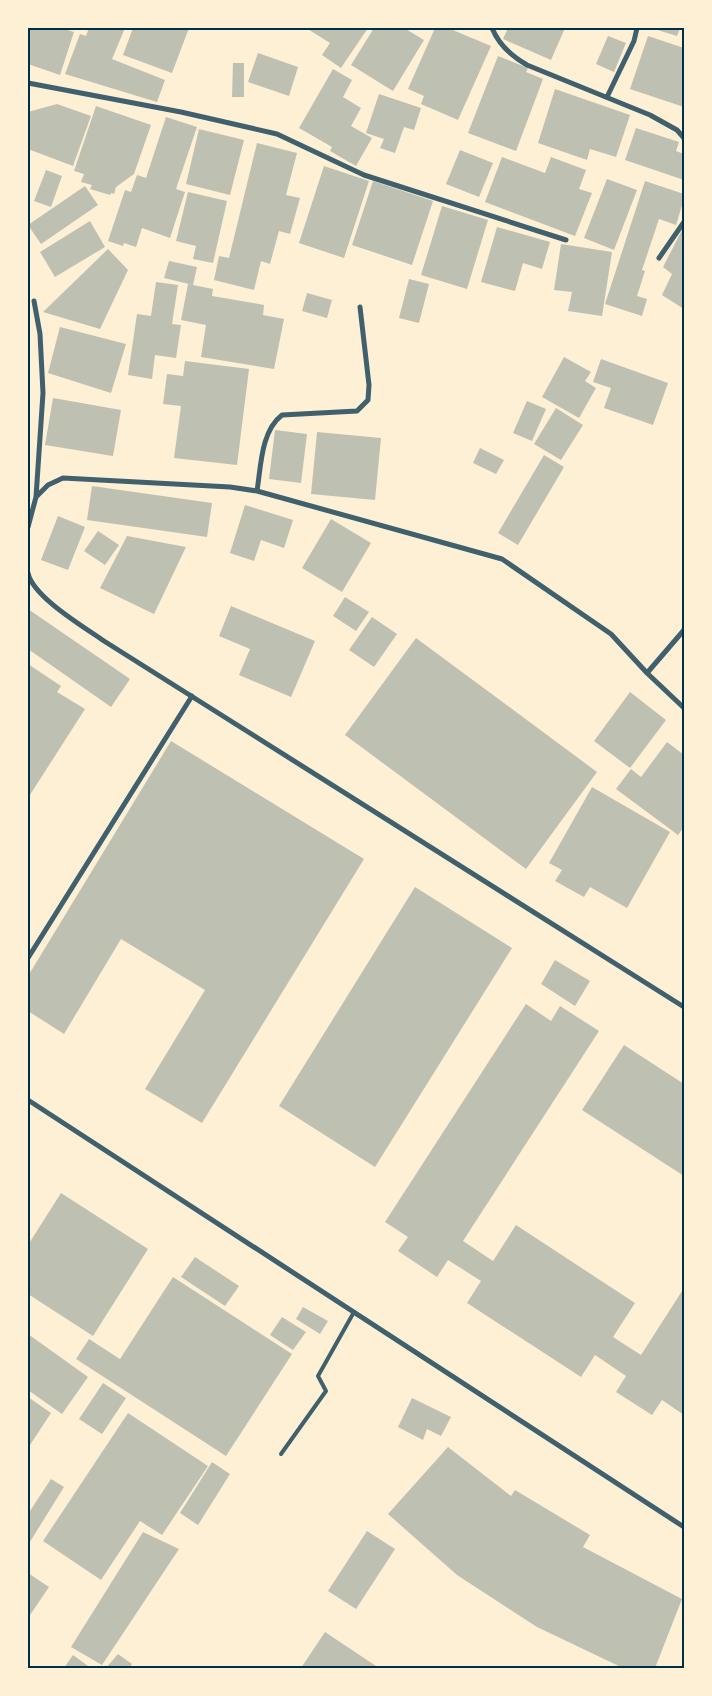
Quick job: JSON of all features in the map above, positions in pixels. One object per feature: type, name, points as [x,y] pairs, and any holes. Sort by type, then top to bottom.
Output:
[{"type":"street","points":[[492,28],[502,46],[512,56],[527,65],[650,114],[678,130],[684,138]]},
{"type":"street","points":[[606,98],[634,41],[637,28]]},
{"type":"street","points":[[28,83],[181,112],[277,134],[364,174],[566,240]]},
{"type":"street","points":[[658,258],[684,222]]},
{"type":"street","points":[[28,527],[36,497],[43,393],[40,334],[34,301]]},
{"type":"street","points":[[257,491],[267,436],[274,421],[282,415],[356,411],[368,400],[369,385],[360,308]]},
{"type":"street","points":[[36,497],[48,485],[63,478],[230,487],[257,491],[502,559],[611,634],[647,674],[684,708]]},
{"type":"street","points":[[28,573],[29,579],[42,594],[65,614],[104,641],[684,1007]]},
{"type":"street","points":[[647,674],[684,630]]},
{"type":"street","points":[[28,958],[192,696]]},
{"type":"street","points":[[28,1100],[684,1527]]},
{"type":"lane","points":[[281,1454],[326,1391],[318,1376],[354,1312]]},
{"type":"building","points":[[28,28],[61,28],[74,32],[60,75],[28,64]]},
{"type":"building","points":[[89,28],[125,28],[112,59],[165,80],[157,102],[65,74],[80,34],[86,36]]},
{"type":"building","points":[[133,28],[189,28],[172,73],[123,55]]},
{"type":"building","points":[[306,28],[368,28],[341,68],[322,55],[330,43]]},
{"type":"building","points":[[374,28],[404,28],[424,40],[393,91],[351,65]]},
{"type":"building","points":[[435,28],[448,28],[491,46],[458,120],[421,104],[424,96],[408,89]]},
{"type":"building","points":[[508,28],[565,28],[551,60],[503,39]]},
{"type":"building","points":[[651,28],[680,28],[677,36]]},
{"type":"building","points":[[608,36],[626,43],[614,72],[596,64]]},
{"type":"building","points":[[648,36],[684,48],[684,107],[630,89]]},
{"type":"building","points":[[258,53],[298,67],[289,96],[248,82]]},
{"type":"building","points":[[498,56],[528,68],[526,72],[543,79],[516,151],[468,133]]},
{"type":"building","points":[[233,63],[244,63],[244,97],[232,97]]},
{"type":"building","points":[[333,69],[352,80],[343,97],[361,108],[351,126],[372,138],[356,166],[330,151],[332,147],[299,128]]},
{"type":"building","points":[[555,89],[630,115],[616,157],[590,149],[587,160],[538,143]]},
{"type":"building","points":[[379,94],[421,108],[414,130],[404,127],[395,153],[380,148],[384,139],[366,133]]},
{"type":"building","points":[[57,104],[91,116],[73,166],[28,149],[28,112]]},
{"type":"building","points":[[96,106],[151,125],[134,174],[116,187],[114,194],[111,193],[110,195],[90,189],[92,185],[81,182],[84,174],[74,171]]},
{"type":"building","points":[[166,117],[197,127],[176,189],[185,192],[170,238],[142,228],[136,247],[124,243],[123,246],[108,241],[125,190],[131,192],[137,175],[146,178]]},
{"type":"building","points":[[636,128],[679,142],[676,151],[684,154],[684,180],[625,160]]},
{"type":"building","points":[[199,129],[244,140],[230,195],[186,184]]},
{"type":"building","points":[[257,143],[297,153],[286,195],[300,198],[290,234],[279,231],[270,264],[261,261],[254,290],[214,280],[219,256],[229,258]]},
{"type":"building","points":[[460,150],[493,163],[479,197],[446,184]]},
{"type":"building","points":[[502,157],[545,173],[551,157],[586,170],[579,189],[592,193],[575,236],[485,202]]},
{"type":"building","points":[[324,166],[369,181],[344,258],[299,243]]},
{"type":"building","points":[[46,170],[62,176],[51,207],[34,201]]},
{"type":"building","points":[[607,179],[637,190],[614,250],[584,238]]},
{"type":"building","points":[[373,181],[433,201],[412,265],[352,245]]},
{"type":"building","points":[[645,181],[684,194],[684,199],[676,225],[659,219],[642,270],[645,271],[637,296],[647,299],[642,316],[605,304]]},
{"type":"building","points":[[85,186],[98,205],[41,244],[28,225]]},
{"type":"building","points":[[188,192],[227,201],[213,263],[193,259],[196,246],[176,241]]},
{"type":"building","points":[[442,206],[488,220],[467,289],[421,275]]},
{"type":"building","points":[[90,221],[105,247],[55,277],[40,252]]},
{"type":"building","points":[[497,227],[550,242],[542,269],[523,263],[515,291],[481,282]]},
{"type":"building","points":[[682,230],[684,230],[684,309],[662,295],[672,274],[663,267]]},
{"type":"building","points":[[561,244],[612,252],[602,316],[568,311],[572,292],[554,290]]},
{"type":"building","points":[[108,249],[128,270],[100,329],[43,312]]},
{"type":"building","points":[[169,261],[197,267],[193,285],[164,278]]},
{"type":"building","points":[[409,279],[429,284],[419,323],[399,318]]},
{"type":"building","points":[[156,282],[178,285],[172,324],[181,325],[176,358],[155,355],[152,379],[128,375],[137,314],[151,316]]},
{"type":"building","points":[[188,284],[213,289],[212,296],[264,305],[263,315],[284,319],[274,369],[201,357],[206,325],[181,320]]},
{"type":"building","points":[[307,293],[332,300],[327,318],[302,311]]},
{"type":"building","points":[[60,327],[126,344],[111,393],[48,373]]},
{"type":"building","points":[[564,357],[591,372],[585,381],[596,388],[579,418],[542,397]]},
{"type":"building","points":[[601,359],[668,383],[653,425],[604,408],[611,388],[593,382]]},
{"type":"building","points":[[185,361],[249,369],[237,465],[174,458],[181,406],[163,404],[167,374],[183,376]]},
{"type":"building","points":[[53,398],[121,410],[113,456],[45,445]]},
{"type":"building","points":[[527,401],[546,409],[532,441],[513,433]]},
{"type":"building","points":[[556,408],[583,425],[561,460],[534,444]]},
{"type":"building","points":[[275,430],[307,434],[301,483],[269,479]]},
{"type":"building","points":[[317,432],[381,438],[375,500],[311,494]]},
{"type":"building","points":[[480,448],[504,460],[496,474],[473,463]]},
{"type":"building","points":[[544,455],[564,467],[518,545],[498,533]]},
{"type":"building","points":[[92,486],[212,503],[207,537],[87,520]]},
{"type":"building","points":[[245,505],[293,520],[284,548],[261,540],[254,561],[230,553]]},
{"type":"building","points":[[58,516],[85,527],[68,570],[41,560]]},
{"type":"building","points":[[331,519],[371,543],[342,592],[302,568]]},
{"type":"building","points":[[98,531],[119,545],[105,565],[84,551]]},
{"type":"building","points":[[127,536],[186,547],[154,614],[100,588]]},
{"type":"building","points":[[345,597],[369,612],[356,631],[333,616]]},
{"type":"building","points":[[231,606],[315,641],[291,697],[239,675],[250,649],[219,636]]},
{"type":"building","points":[[28,609],[130,679],[111,707],[28,649]]},
{"type":"building","points":[[372,617],[397,634],[374,667],[349,650]]},
{"type":"building","points":[[416,638],[597,772],[526,869],[345,735]]},
{"type":"building","points":[[28,664],[61,686],[57,692],[85,709],[28,798]]},
{"type":"building","points":[[630,692],[666,720],[630,768],[594,741]]},
{"type":"building","points":[[171,741],[364,859],[202,1123],[145,1089],[205,990],[121,939],[64,1034],[28,1011],[28,976]]},
{"type":"building","points":[[667,742],[684,755],[684,827],[678,835],[616,789],[631,769],[641,777]]},
{"type":"building","points":[[592,787],[670,832],[627,908],[590,887],[584,897],[555,881],[562,870],[549,863]]},
{"type":"building","points":[[415,887],[512,948],[375,1167],[279,1106]]},
{"type":"building","points":[[555,960],[590,981],[575,1006],[541,984]]},
{"type":"building","points":[[526,1004],[551,1021],[560,1006],[599,1031],[463,1241],[493,1261],[516,1225],[635,1303],[613,1337],[641,1355],[684,1288],[684,1415],[662,1400],[652,1415],[616,1392],[626,1376],[595,1355],[581,1377],[467,1303],[481,1281],[448,1260],[437,1277],[398,1251],[408,1237],[385,1222]]},
{"type":"building","points":[[624,1045],[684,1084],[684,1176],[582,1110]]},
{"type":"building","points":[[61,1193],[148,1249],[93,1336],[28,1294],[28,1245]]},
{"type":"building","points":[[195,1257],[239,1286],[225,1306],[181,1277]]},
{"type":"building","points":[[173,1277],[292,1354],[226,1456],[76,1359],[89,1339],[120,1359]]},
{"type":"building","points":[[303,1307],[328,1321],[320,1334],[296,1319]]},
{"type":"building","points":[[282,1317],[306,1332],[293,1350],[270,1335]]},
{"type":"building","points":[[28,1334],[88,1377],[62,1414],[28,1390]]},
{"type":"building","points":[[103,1383],[126,1398],[102,1434],[79,1419]]},
{"type":"building","points":[[28,1397],[51,1413],[28,1448]]},
{"type":"building","points":[[412,1398],[451,1417],[441,1436],[427,1429],[423,1440],[398,1427]]},
{"type":"building","points":[[128,1413],[208,1466],[162,1535],[140,1521],[101,1580],[43,1541]]},
{"type":"building","points":[[448,1447],[511,1496],[515,1490],[590,1535],[583,1547],[682,1599],[655,1668],[623,1668],[537,1627],[457,1575],[388,1514]]},
{"type":"building","points":[[212,1462],[230,1474],[198,1525],[180,1513]]},
{"type":"building","points":[[51,1479],[64,1487],[28,1545],[28,1514]]},
{"type":"building","points":[[367,1531],[395,1549],[356,1609],[328,1591]]},
{"type":"building","points":[[143,1532],[179,1549],[102,1665],[71,1647]]},
{"type":"building","points":[[28,1573],[49,1587],[28,1618]]},
{"type":"building","points":[[325,1632],[379,1668],[301,1668]]},
{"type":"building","points":[[118,1654],[132,1664],[129,1668],[106,1668]]},
{"type":"building","points":[[73,1655],[88,1666],[87,1668],[64,1668]]}]
